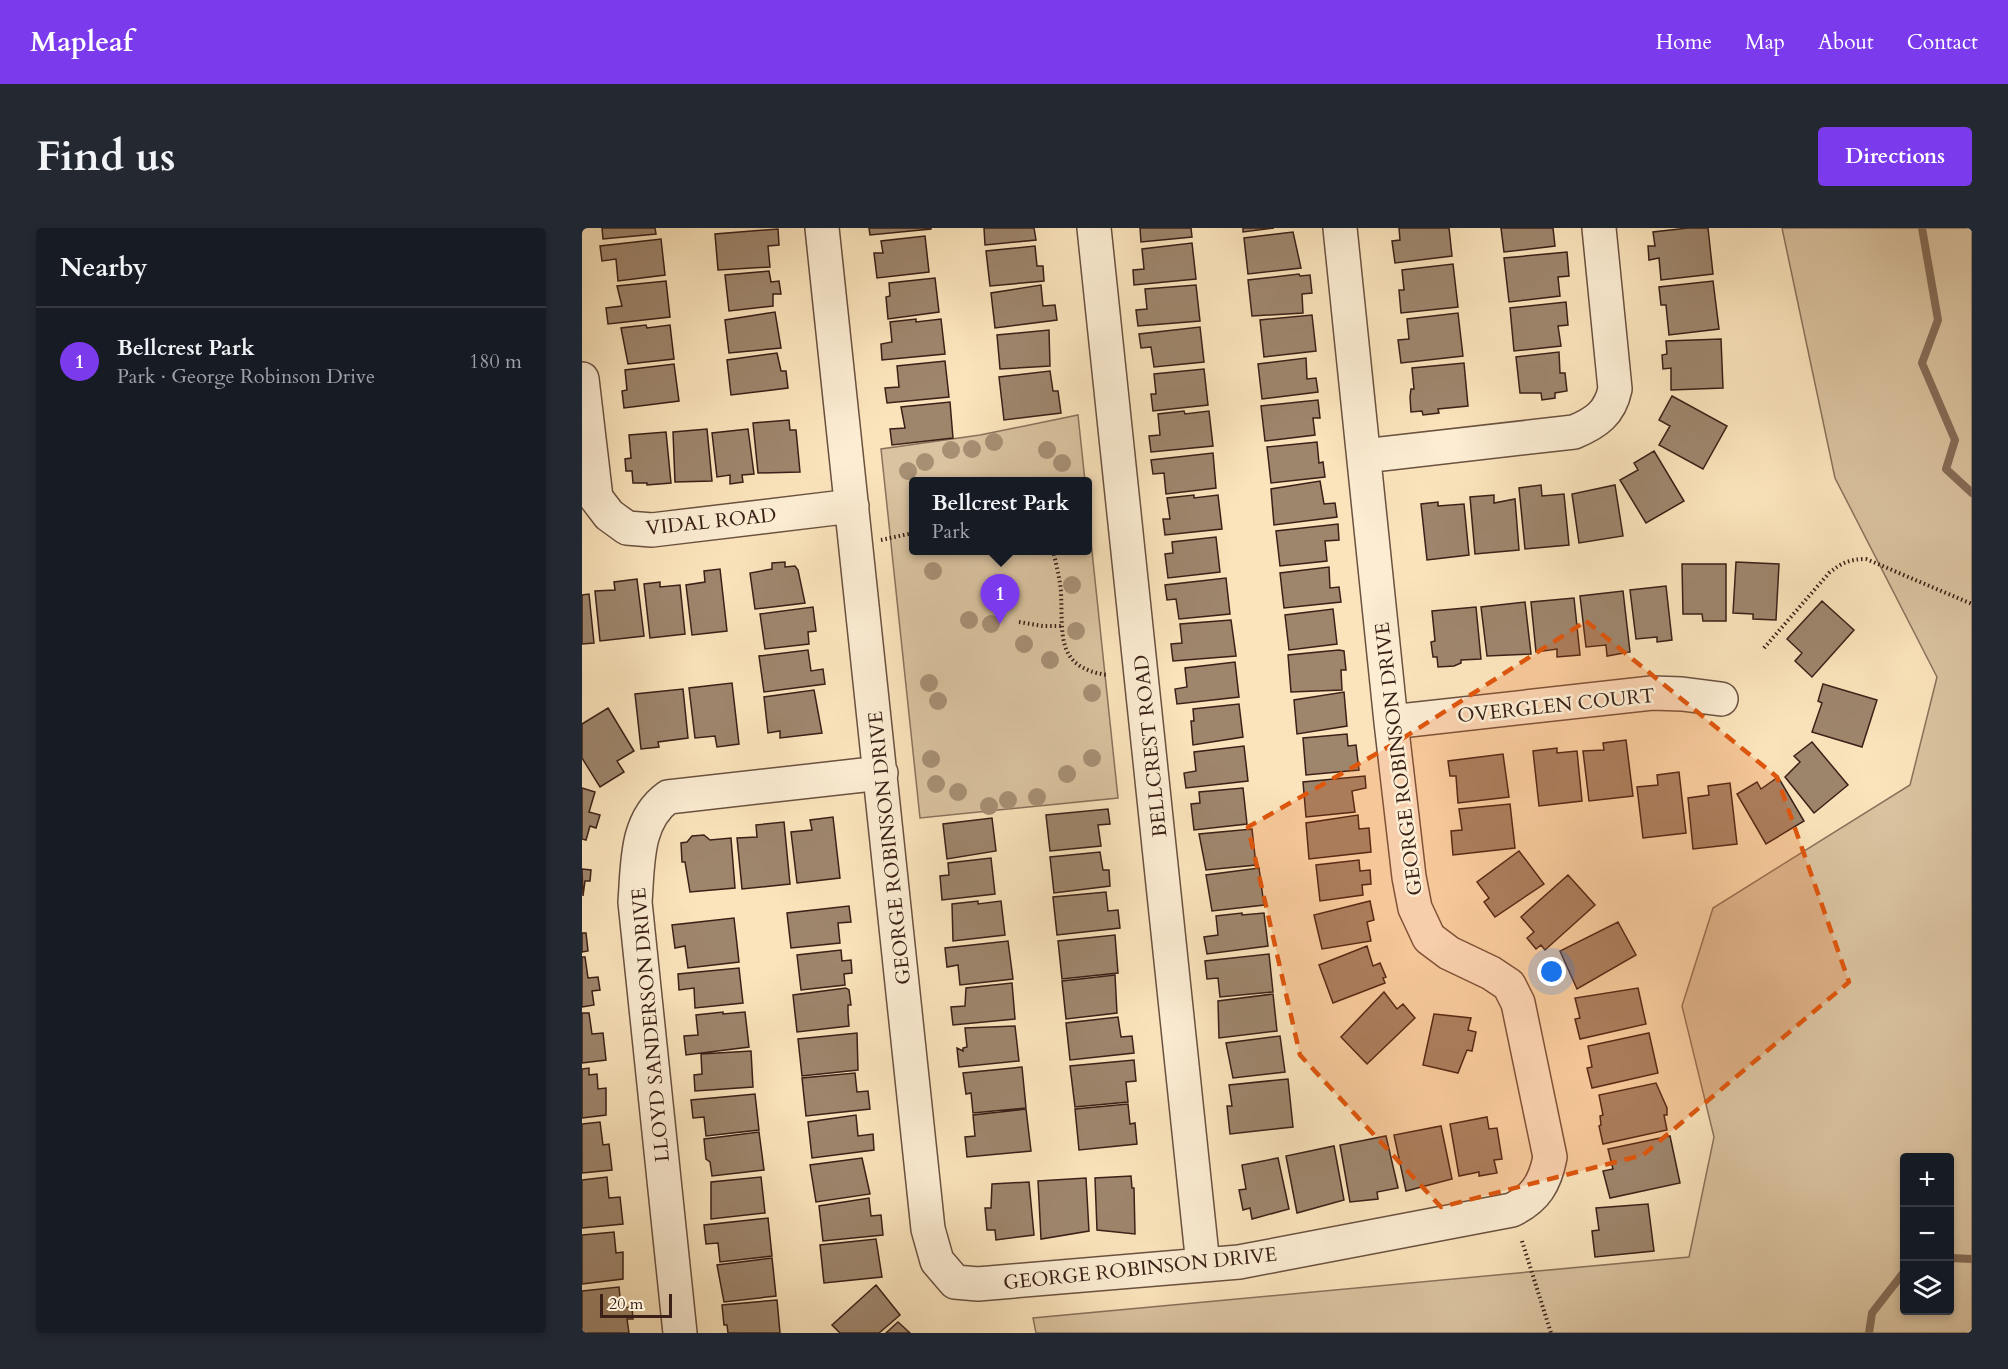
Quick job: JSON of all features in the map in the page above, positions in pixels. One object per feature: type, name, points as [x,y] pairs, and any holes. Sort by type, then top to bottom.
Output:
[{"type":"street","name":"GEORGE ROBINSON DRIVE","points":[[822,228],[928,1229],[937,1262],[955,1282],[978,1284],[1203,1265],[1321,1248],[1512,1210],[1526,1203],[1539,1190],[1546,1176],[1550,1157],[1518,1002],[1509,985],[1491,973],[1449,953],[1429,938],[1416,908],[1409,877],[1340,228]]},
{"type":"street","name":"BELLCREST ROAD","points":[[1094,228],[1203,1265]]},
{"type":"street","points":[[1364,456],[1574,432],[1592,425],[1606,412],[1615,389],[1599,228]]},
{"type":"street","name":"VIDAL ROAD","points":[[582,379],[596,498],[609,515],[627,528],[652,530],[852,506]]},
{"type":"street","name":"OVERGLEN COURT","points":[[1391,722],[1652,693],[1721,699]]},
{"type":"street","name":"LLOYD SANDERSON DRIVE","points":[[680,1333],[635,902],[639,850],[644,825],[658,804],[668,797],[881,773]]},
{"type":"path","points":[[888,538],[909,534]]},
{"type":"path","points":[[1054,555],[1061,591],[1061,626],[1067,654],[1077,665],[1090,672],[1107,675]]},
{"type":"path","points":[[1764,648],[1829,573],[1841,563],[1854,559],[1866,559],[1972,604]]},
{"type":"path","points":[[1019,622],[1061,626]]},
{"type":"path","points":[[1522,1241],[1551,1333]]},
{"type":"highlighted area","points":[[1586,621],[1777,777],[1849,982],[1643,1155],[1441,1207],[1300,1055],[1248,827],[1397,742]]},
{"type":"shaded area","points":[[1782,228],[1972,228],[1972,1333],[1036,1333],[1033,1318],[1689,1257],[1714,1137],[1682,1006],[1713,908],[1910,785],[1937,677],[1835,478]]},
{"type":"shaded area","points":[[1078,415],[1085,477],[909,477],[909,555],[1092,555],[1092,551],[1118,798],[920,818],[881,449],[980,435]]},
{"type":"building","points":[[602,228],[655,228],[656,234],[603,239]]},
{"type":"building","points":[[869,228],[931,228],[931,229],[870,235]]},
{"type":"building","points":[[984,228],[1034,228],[1036,240],[985,245]]},
{"type":"building","points":[[1140,228],[1191,228],[1192,237],[1141,242]]},
{"type":"building","points":[[1243,228],[1274,228],[1243,232]]},
{"type":"building","points":[[1399,228],[1449,228],[1452,256],[1395,263],[1392,241],[1400,240]]},
{"type":"building","points":[[1501,228],[1553,228],[1555,246],[1504,252]]},
{"type":"building","points":[[1708,228],[1713,274],[1661,280],[1659,258],[1649,260],[1648,246],[1655,246],[1653,232]]},
{"type":"building","points":[[778,229],[779,245],[768,246],[770,267],[718,270],[715,234]]},
{"type":"building","points":[[1293,232],[1301,268],[1248,274],[1244,238]]},
{"type":"building","points":[[925,236],[929,272],[877,278],[874,253],[883,253],[881,241]]},
{"type":"building","points":[[661,239],[665,275],[618,281],[616,259],[602,261],[600,246]]},
{"type":"building","points":[[1192,243],[1196,279],[1134,285],[1133,270],[1144,269],[1142,249]]},
{"type":"building","points":[[1035,246],[1037,266],[1043,266],[1044,281],[990,286],[986,251]]},
{"type":"building","points":[[1567,252],[1569,276],[1558,277],[1560,296],[1509,302],[1504,258]]},
{"type":"building","points":[[1453,264],[1458,307],[1401,313],[1399,290],[1404,290],[1402,270]]},
{"type":"building","points":[[769,271],[771,282],[779,281],[781,294],[773,294],[773,306],[729,311],[725,275]]},
{"type":"building","points":[[1299,274],[1300,276],[1310,275],[1312,293],[1302,294],[1303,313],[1252,316],[1248,280]]},
{"type":"building","points":[[935,278],[939,312],[888,319],[886,297],[890,296],[889,283]]},
{"type":"building","points":[[666,281],[670,317],[608,324],[606,308],[622,306],[617,286]]},
{"type":"building","points":[[1713,281],[1719,329],[1669,335],[1666,305],[1661,305],[1659,287]]},
{"type":"building","points":[[1041,285],[1043,306],[1055,305],[1057,320],[995,328],[991,293]]},
{"type":"building","points":[[1196,285],[1200,321],[1138,326],[1136,310],[1147,309],[1145,289]]},
{"type":"building","points":[[1566,302],[1568,325],[1558,326],[1561,346],[1514,351],[1510,308]]},
{"type":"building","points":[[775,312],[781,348],[729,353],[725,320]]},
{"type":"building","points":[[1458,313],[1463,356],[1401,363],[1398,340],[1409,339],[1407,319]]},
{"type":"building","points":[[1312,315],[1316,351],[1264,357],[1260,320]]},
{"type":"building","points":[[916,319],[916,322],[941,319],[945,354],[882,360],[881,344],[892,342],[890,322]]},
{"type":"building","points":[[646,325],[647,328],[670,325],[674,359],[628,364],[621,328]]},
{"type":"building","points":[[1200,327],[1204,362],[1154,367],[1151,347],[1141,348],[1139,334]]},
{"type":"building","points":[[1049,330],[1050,366],[1000,369],[997,335]]},
{"type":"building","points":[[1721,339],[1723,388],[1671,390],[1671,368],[1663,369],[1662,355],[1667,354],[1666,341]]},
{"type":"building","points":[[1559,352],[1560,373],[1565,373],[1567,391],[1555,393],[1555,398],[1542,400],[1541,393],[1520,393],[1516,357]]},
{"type":"building","points":[[777,353],[781,371],[786,371],[788,388],[731,395],[727,360]]},
{"type":"building","points":[[1306,358],[1307,379],[1316,378],[1318,392],[1262,399],[1258,364]]},
{"type":"building","points":[[945,361],[949,397],[887,403],[885,388],[899,387],[897,366]]},
{"type":"building","points":[[1464,363],[1468,406],[1438,409],[1439,413],[1423,415],[1422,411],[1411,412],[1411,389],[1414,389],[1412,368]]},
{"type":"building","points":[[674,364],[679,401],[624,408],[622,391],[627,390],[625,370]]},
{"type":"building","points":[[1204,369],[1208,405],[1153,411],[1151,394],[1156,394],[1154,374]]},
{"type":"building","points":[[1050,371],[1053,391],[1058,391],[1061,413],[1004,420],[999,377]]},
{"type":"building","points":[[1672,396],[1727,426],[1703,469],[1659,445],[1670,426],[1659,420]]},
{"type":"building","points":[[1318,400],[1320,418],[1313,418],[1315,435],[1265,441],[1261,406]]},
{"type":"building","points":[[950,402],[953,438],[892,445],[890,429],[905,428],[901,407]]},
{"type":"building","points":[[1184,411],[1185,414],[1209,411],[1213,446],[1151,452],[1149,436],[1160,435],[1158,414]]},
{"type":"building","points":[[789,420],[790,430],[796,430],[800,472],[758,473],[753,423]]},
{"type":"building","points":[[707,429],[712,481],[675,482],[673,432]]},
{"type":"building","points":[[748,429],[754,474],[742,475],[743,482],[730,484],[730,475],[717,477],[712,433]]},
{"type":"building","points":[[666,432],[671,483],[647,485],[647,483],[633,483],[632,471],[626,471],[625,459],[631,458],[629,435]]},
{"type":"building","points":[[1317,442],[1319,463],[1323,462],[1325,477],[1271,483],[1267,447]]},
{"type":"building","points":[[1654,451],[1684,501],[1646,523],[1620,480],[1638,470],[1634,463]]},
{"type":"building","points":[[1213,453],[1216,488],[1166,494],[1164,473],[1153,474],[1151,460]]},
{"type":"building","points":[[1320,481],[1324,504],[1335,503],[1337,517],[1274,525],[1271,489]]},
{"type":"building","points":[[1541,485],[1542,496],[1564,494],[1569,545],[1525,549],[1519,488]]},
{"type":"building","points":[[1615,485],[1623,536],[1579,543],[1572,494]]},
{"type":"building","points":[[1194,495],[1194,498],[1218,495],[1222,529],[1165,535],[1163,519],[1170,519],[1167,498]]},
{"type":"building","points":[[1494,495],[1494,503],[1515,499],[1519,550],[1475,554],[1470,497]]},
{"type":"building","points":[[1438,502],[1438,506],[1464,504],[1469,555],[1427,560],[1421,504]]},
{"type":"building","points":[[1338,524],[1339,540],[1325,541],[1327,561],[1280,566],[1276,531]]},
{"type":"building","points":[[1216,537],[1220,572],[1168,578],[1165,554],[1173,553],[1172,542]]},
{"type":"building","points":[[785,562],[785,567],[795,566],[798,570],[805,603],[755,609],[750,573],[772,569],[772,563]]},
{"type":"building","points":[[1736,562],[1779,564],[1776,620],[1753,619],[1753,614],[1733,613]]},
{"type":"building","points":[[1682,564],[1726,564],[1726,621],[1703,621],[1702,614],[1683,614]]},
{"type":"building","points":[[1329,567],[1330,588],[1339,587],[1341,602],[1284,608],[1280,573]]},
{"type":"building","points":[[720,569],[727,631],[692,635],[686,585],[705,582],[704,571]]},
{"type":"building","points":[[1226,578],[1230,614],[1179,619],[1176,599],[1167,600],[1165,585]]},
{"type":"building","points":[[637,579],[644,636],[600,641],[595,591],[615,590],[614,582]]},
{"type":"building","points":[[660,582],[660,587],[680,585],[685,634],[650,638],[644,584]]},
{"type":"building","points":[[1666,586],[1672,640],[1657,642],[1657,637],[1636,639],[1630,590]]},
{"type":"building","points":[[1623,591],[1630,652],[1607,656],[1606,645],[1586,647],[1580,596]]},
{"type":"building","points":[[589,594],[594,643],[582,644],[582,595]]},
{"type":"building","points":[[1574,598],[1580,655],[1557,657],[1557,649],[1536,652],[1531,602]]},
{"type":"building","points":[[1822,601],[1854,630],[1812,677],[1795,661],[1802,653],[1787,639]]},
{"type":"building","points":[[1525,602],[1531,654],[1487,656],[1481,607]]},
{"type":"building","points":[[813,607],[816,631],[808,632],[809,644],[765,649],[760,614]]},
{"type":"building","points":[[1476,607],[1481,659],[1461,660],[1461,663],[1454,666],[1438,667],[1437,657],[1433,657],[1431,642],[1435,641],[1432,611]]},
{"type":"building","points":[[1333,609],[1337,644],[1289,650],[1285,615]]},
{"type":"building","points":[[1231,620],[1236,656],[1173,661],[1171,644],[1182,643],[1180,624]]},
{"type":"building","points":[[808,650],[811,671],[823,669],[825,684],[764,692],[759,656]]},
{"type":"building","points":[[1344,651],[1346,670],[1341,670],[1342,690],[1291,692],[1288,655]]},
{"type":"building","points":[[1235,662],[1239,697],[1177,704],[1175,689],[1187,687],[1185,668]]},
{"type":"building","points":[[732,683],[739,744],[717,747],[715,736],[695,738],[689,688]]},
{"type":"building","points":[[1823,684],[1877,700],[1862,747],[1812,732],[1822,703],[1818,701]]},
{"type":"building","points":[[683,689],[688,738],[658,742],[659,747],[641,749],[635,694]]},
{"type":"building","points":[[814,690],[822,733],[780,738],[780,731],[768,733],[764,697]]},
{"type":"building","points":[[1344,692],[1347,726],[1297,734],[1294,700]]},
{"type":"building","points":[[1239,704],[1243,737],[1193,745],[1191,721],[1194,721],[1193,709]]},
{"type":"building","points":[[608,708],[634,751],[617,761],[624,772],[600,787],[582,758],[582,724]]},
{"type":"building","points":[[1347,734],[1348,746],[1356,745],[1359,770],[1306,775],[1303,738]]},
{"type":"building","points":[[1626,740],[1633,796],[1589,801],[1583,751],[1604,750],[1603,743]]},
{"type":"building","points":[[1812,742],[1848,785],[1814,813],[1785,777],[1800,762],[1794,756]]},
{"type":"building","points":[[1244,746],[1248,781],[1186,788],[1184,773],[1196,771],[1194,752]]},
{"type":"building","points":[[1557,748],[1557,753],[1577,751],[1582,801],[1539,806],[1533,751]]},
{"type":"building","points":[[1503,754],[1509,797],[1458,803],[1456,776],[1450,776],[1448,761]]},
{"type":"building","points":[[1679,772],[1686,833],[1643,838],[1637,787],[1658,785],[1657,775]]},
{"type":"building","points":[[1365,776],[1366,788],[1352,791],[1355,812],[1306,817],[1303,782]]},
{"type":"building","points":[[1778,777],[1804,821],[1766,844],[1737,794],[1757,782],[1761,789]]},
{"type":"building","points":[[1730,783],[1737,844],[1693,849],[1688,798],[1709,795],[1708,786]]},
{"type":"building","points":[[582,788],[595,792],[589,812],[600,815],[596,828],[590,826],[586,840],[582,839]]},
{"type":"building","points":[[1243,788],[1247,824],[1194,830],[1191,804],[1200,803],[1199,792]]},
{"type":"building","points":[[1510,804],[1515,848],[1453,855],[1451,831],[1462,830],[1459,809]]},
{"type":"building","points":[[1108,809],[1110,824],[1098,825],[1101,846],[1050,851],[1046,815]]},
{"type":"building","points":[[1358,815],[1359,829],[1369,828],[1371,852],[1309,859],[1306,823]]},
{"type":"building","points":[[833,817],[840,878],[797,883],[791,832],[812,830],[810,820]]},
{"type":"building","points":[[992,818],[996,851],[947,859],[943,824]]},
{"type":"building","points":[[784,822],[790,884],[742,889],[737,838],[757,837],[756,825]]},
{"type":"building","points":[[1252,829],[1256,865],[1206,870],[1199,834]]},
{"type":"building","points":[[704,835],[710,840],[731,838],[735,888],[690,892],[685,862],[682,862],[681,843],[687,842],[692,836]]},
{"type":"building","points":[[1519,851],[1544,884],[1495,917],[1484,902],[1489,898],[1477,882]]},
{"type":"building","points":[[1100,852],[1103,870],[1109,870],[1110,886],[1054,893],[1050,857]]},
{"type":"building","points":[[991,858],[995,894],[942,900],[940,876],[949,875],[948,863]]},
{"type":"building","points":[[1359,860],[1360,871],[1370,870],[1371,884],[1362,885],[1363,895],[1320,901],[1316,865]]},
{"type":"building","points":[[1259,868],[1264,905],[1212,911],[1206,875]]},
{"type":"building","points":[[582,869],[591,870],[590,881],[585,881],[583,896]]},
{"type":"building","points":[[1568,875],[1595,905],[1545,950],[1541,945],[1536,949],[1527,938],[1534,932],[1521,917]]},
{"type":"building","points":[[1106,892],[1108,911],[1118,910],[1120,928],[1057,935],[1053,897]]},
{"type":"building","points":[[978,901],[978,904],[1001,901],[1005,935],[953,941],[952,904]]},
{"type":"building","points":[[1370,901],[1374,920],[1367,922],[1371,941],[1322,949],[1314,915]]},
{"type":"building","points":[[849,906],[851,922],[838,923],[840,943],[791,948],[787,913]]},
{"type":"building","points":[[1242,913],[1242,915],[1264,913],[1268,946],[1207,954],[1204,937],[1218,935],[1216,916]]},
{"type":"building","points":[[734,918],[739,962],[688,968],[685,946],[675,948],[672,925]]},
{"type":"building","points":[[1618,922],[1636,955],[1577,989],[1560,951]]},
{"type":"building","points":[[582,933],[586,933],[588,951],[582,952]]},
{"type":"building","points":[[1115,935],[1118,973],[1062,979],[1058,941]]},
{"type":"building","points":[[1008,941],[1013,979],[960,985],[958,965],[947,967],[945,948]]},
{"type":"building","points":[[1367,946],[1373,966],[1380,963],[1386,977],[1383,978],[1385,983],[1333,1003],[1319,965]]},
{"type":"building","points":[[841,950],[842,961],[851,960],[852,973],[844,974],[845,985],[801,990],[797,955]]},
{"type":"building","points":[[1269,954],[1273,992],[1220,997],[1218,978],[1207,979],[1205,961]]},
{"type":"building","points":[[582,957],[585,957],[588,978],[598,977],[600,990],[592,991],[594,1005],[582,1007]]},
{"type":"building","points":[[739,968],[743,1003],[695,1008],[694,988],[679,990],[678,974]]},
{"type":"building","points":[[1115,975],[1117,1013],[1066,1019],[1062,981]]},
{"type":"building","points":[[1012,983],[1015,1019],[953,1025],[951,1007],[965,1006],[966,988]]},
{"type":"building","points":[[846,988],[849,990],[851,1005],[848,1005],[849,1026],[797,1032],[793,995]]},
{"type":"building","points":[[1638,988],[1646,1024],[1580,1039],[1575,1019],[1580,1018],[1575,998]]},
{"type":"building","points":[[1384,992],[1397,1009],[1403,1004],[1415,1018],[1367,1064],[1341,1037]]},
{"type":"building","points":[[1273,994],[1277,1031],[1219,1038],[1218,1001]]},
{"type":"building","points":[[723,1012],[723,1014],[745,1012],[749,1047],[686,1055],[684,1036],[698,1035],[696,1015]]},
{"type":"building","points":[[582,1013],[589,1013],[592,1034],[603,1033],[606,1060],[582,1063]]},
{"type":"building","points":[[1434,1014],[1471,1018],[1468,1030],[1476,1032],[1472,1051],[1467,1050],[1458,1073],[1423,1065]]},
{"type":"building","points":[[1118,1017],[1121,1037],[1132,1036],[1134,1053],[1070,1060],[1066,1023]]},
{"type":"building","points":[[1015,1026],[1019,1061],[959,1067],[957,1048],[963,1051],[963,1048],[967,1047],[965,1028]]},
{"type":"building","points":[[857,1033],[858,1070],[802,1076],[798,1039]]},
{"type":"building","points":[[1649,1033],[1658,1073],[1592,1088],[1587,1068],[1592,1067],[1588,1046]]},
{"type":"building","points":[[1280,1036],[1285,1072],[1233,1078],[1226,1043]]},
{"type":"building","points":[[751,1051],[753,1087],[695,1091],[694,1075],[702,1074],[701,1054]]},
{"type":"building","points":[[1134,1060],[1136,1081],[1126,1082],[1128,1102],[1075,1107],[1070,1066]]},
{"type":"building","points":[[1022,1067],[1026,1108],[973,1113],[971,1093],[966,1094],[963,1073]]},
{"type":"building","points":[[589,1068],[589,1075],[597,1074],[598,1089],[606,1088],[606,1115],[582,1118],[582,1069]]},
{"type":"building","points":[[855,1073],[857,1092],[868,1091],[870,1109],[806,1116],[802,1078]]},
{"type":"building","points":[[1288,1079],[1293,1127],[1230,1134],[1227,1106],[1232,1106],[1229,1085]]},
{"type":"building","points":[[1656,1083],[1667,1108],[1667,1115],[1664,1115],[1667,1130],[1603,1144],[1599,1126],[1601,1125],[1600,1116],[1603,1115],[1599,1095]]},
{"type":"building","points":[[755,1094],[759,1130],[706,1136],[704,1117],[693,1118],[691,1100]]},
{"type":"building","points":[[1128,1104],[1130,1124],[1135,1123],[1137,1144],[1079,1150],[1075,1109]]},
{"type":"building","points":[[1026,1109],[1031,1151],[967,1157],[965,1137],[975,1136],[973,1115]]},
{"type":"building","points":[[856,1115],[858,1136],[873,1134],[874,1150],[812,1158],[808,1122]]},
{"type":"building","points":[[1487,1117],[1489,1129],[1497,1128],[1502,1159],[1494,1160],[1497,1173],[1479,1176],[1479,1172],[1459,1176],[1450,1124]]},
{"type":"building","points":[[600,1122],[603,1145],[609,1144],[612,1170],[582,1173],[582,1124]]},
{"type":"building","points":[[1441,1126],[1452,1179],[1406,1191],[1394,1135]]},
{"type":"building","points":[[759,1132],[764,1170],[712,1176],[710,1162],[706,1159],[704,1139]]},
{"type":"building","points":[[1386,1136],[1398,1188],[1377,1192],[1378,1199],[1350,1202],[1340,1145]]},
{"type":"building","points":[[1670,1136],[1680,1183],[1610,1198],[1603,1171],[1613,1169],[1608,1149]]},
{"type":"building","points":[[1334,1146],[1344,1200],[1297,1213],[1286,1156]]},
{"type":"building","points":[[862,1158],[870,1194],[816,1202],[810,1165]]},
{"type":"building","points":[[1278,1158],[1289,1209],[1252,1219],[1250,1208],[1243,1210],[1239,1190],[1246,1189],[1242,1165]]},
{"type":"building","points":[[1131,1176],[1132,1188],[1134,1188],[1135,1234],[1097,1230],[1095,1178]]},
{"type":"building","points":[[607,1177],[609,1198],[620,1197],[623,1224],[582,1228],[582,1180]]},
{"type":"building","points":[[761,1177],[765,1213],[711,1219],[711,1182]]},
{"type":"building","points":[[1086,1178],[1089,1231],[1041,1239],[1038,1181]]},
{"type":"building","points":[[1029,1182],[1034,1235],[996,1240],[995,1230],[987,1230],[985,1208],[991,1208],[992,1184]]},
{"type":"building","points":[[869,1198],[871,1216],[881,1215],[883,1235],[823,1241],[819,1206]]},
{"type":"building","points":[[1648,1204],[1654,1251],[1595,1257],[1592,1231],[1599,1230],[1596,1208]]},
{"type":"building","points":[[768,1218],[772,1256],[720,1262],[718,1243],[706,1244],[704,1225]]},
{"type":"building","points":[[614,1232],[616,1253],[623,1252],[623,1279],[582,1284],[582,1235]]},
{"type":"building","points":[[876,1239],[882,1277],[824,1283],[820,1245]]},
{"type":"building","points":[[772,1258],[776,1296],[724,1302],[717,1265]]},
{"type":"building","points":[[876,1285],[900,1315],[879,1333],[840,1333],[832,1325]]},
{"type":"building","points":[[619,1287],[621,1308],[632,1307],[633,1319],[627,1319],[629,1333],[582,1333],[582,1291]]},
{"type":"building","points":[[777,1300],[780,1333],[728,1333],[727,1325],[724,1325],[722,1305]]},
{"type":"building","points":[[898,1322],[910,1333],[886,1333]]},
{"type":"waterway","points":[[1922,228],[1938,320],[1922,363],[1955,440],[1946,469],[1972,493]]},
{"type":"waterway","points":[[1954,1258],[1972,1259]]},
{"type":"waterway","points":[[1869,1333],[1872,1313],[1900,1277]]},
{"type":"place","name":"Bellcrest Park","points":[[1000,624]]}]
